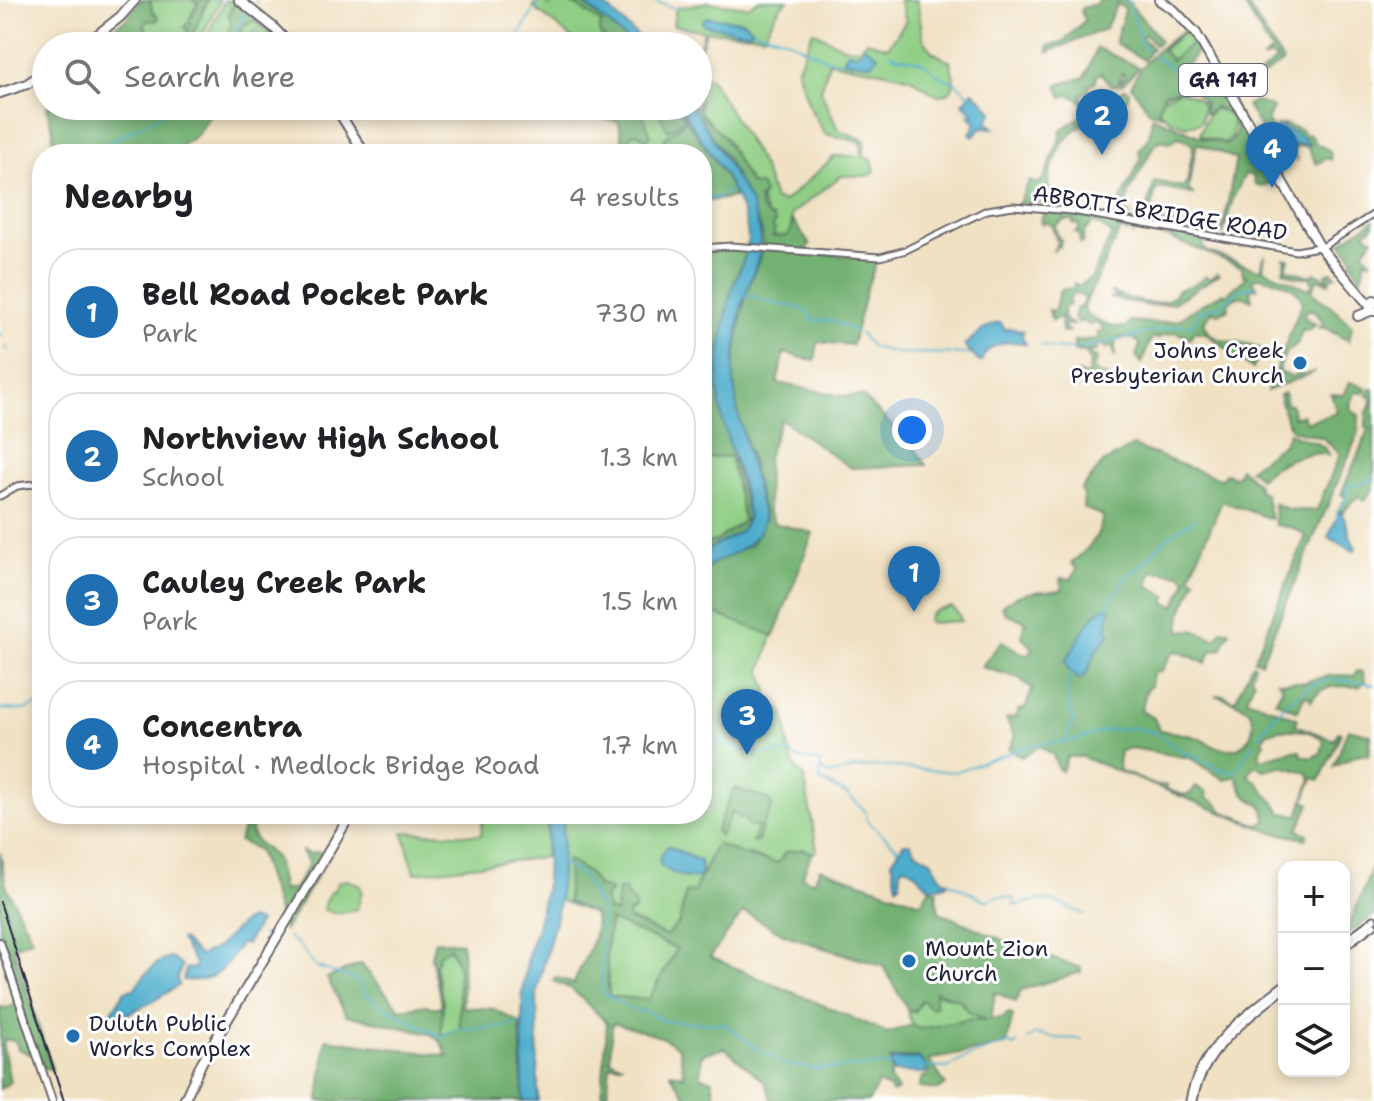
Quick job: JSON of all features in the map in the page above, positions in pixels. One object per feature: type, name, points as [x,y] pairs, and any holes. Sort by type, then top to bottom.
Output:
[{"type":"highway","points":[[93,32],[128,0]]},
{"type":"highway","points":[[101,32],[135,0]]},
{"type":"highway","points":[[239,0],[279,32]]},
{"type":"highway","points":[[246,0],[282,32]]},
{"type":"highway","name":"GA 141","points":[[1159,0],[1187,22],[1203,43],[1322,246],[1347,282],[1374,304]]},
{"type":"highway","name":"GA 141","points":[[1166,0],[1199,31],[1322,246],[1374,304]]},
{"type":"highway","points":[[0,94],[32,85]]},
{"type":"highway","points":[[342,120],[357,144]]},
{"type":"highway","points":[[1347,282],[1360,300],[1359,313],[1374,304]]},
{"type":"highway","points":[[187,1101],[202,1062],[348,824]]},
{"type":"main road","name":"ABBOTTS BRIDGE ROAD","points":[[712,248],[886,256],[906,250],[999,207],[1032,207],[1090,214],[1296,251],[1322,246],[1374,214]]},
{"type":"main road","points":[[968,220],[986,214]]},
{"type":"main road","points":[[0,496],[17,486],[32,484]]},
{"type":"main road","points":[[1350,936],[1374,919]]},
{"type":"main road","points":[[1350,943],[1374,925]]},
{"type":"main road","points":[[0,942],[52,1101]]},
{"type":"main road","points":[[1191,1101],[1197,1073],[1210,1051],[1278,989]]},
{"type":"main road","points":[[1191,1101],[1214,1054],[1278,995]]},
{"type":"green space","points":[[141,0],[150,0],[152,11],[158,18],[157,21],[148,20],[144,26],[147,32],[107,32],[126,19]]},
{"type":"green space","points":[[150,0],[192,0],[198,4],[192,13],[192,24],[187,24],[187,32],[148,32],[144,26],[148,20],[157,21]]},
{"type":"green space","points":[[192,0],[208,0],[193,32],[187,32],[186,24],[191,24],[189,18],[198,4]]},
{"type":"green space","points":[[208,0],[220,0],[204,32],[193,32]]},
{"type":"green space","points":[[225,0],[235,3],[231,8],[232,24],[229,32],[209,32]]},
{"type":"green space","points":[[231,0],[237,0],[274,32],[267,32],[255,20],[244,25],[240,32],[228,32],[230,11],[235,3]]},
{"type":"green space","points":[[539,0],[549,7],[553,4],[550,0],[565,2],[602,23],[600,32],[564,32],[533,7]]},
{"type":"green space","points":[[568,0],[595,10],[620,32],[600,32],[602,23]]},
{"type":"green space","points":[[758,0],[788,0],[780,7],[764,35],[704,32],[673,25],[676,8],[707,2],[748,7]]},
{"type":"green space","points":[[899,0],[917,0],[923,38],[932,52],[950,61],[954,77],[952,89],[939,95],[910,78],[829,62],[821,91],[838,130],[865,140],[864,157],[872,160],[875,171],[869,176],[841,176],[792,214],[791,231],[787,236],[773,237],[761,201],[761,186],[750,184],[725,138],[707,120],[712,120],[712,81],[762,165],[774,199],[784,202],[835,156],[862,156],[861,142],[825,134],[810,108],[797,70],[813,31],[843,47],[858,48],[867,41],[888,47],[906,21]]},
{"type":"green space","points":[[1099,0],[1127,0],[1153,30],[1160,41],[1155,45],[1145,34],[1141,37],[1152,48],[1144,60],[1115,43],[1125,9],[1117,4],[1105,29],[1048,52],[1048,46],[1062,43],[1085,20],[1082,8]]},
{"type":"green space","points":[[1236,0],[1245,1],[1283,62],[1238,92],[1231,77],[1242,87],[1277,60],[1271,56],[1262,59],[1272,52],[1242,1],[1231,4]]},
{"type":"green space","points":[[255,20],[268,32],[240,32],[244,25]]},
{"type":"green space","points":[[1188,28],[1204,49],[1198,51],[1185,67],[1195,76],[1197,85],[1164,94],[1158,109],[1162,115],[1150,112],[1131,86],[1135,77],[1162,46]],"holes":[[[1185,31],[1194,42],[1171,60],[1162,49]]]},
{"type":"green space","points":[[1185,31],[1194,42],[1171,61],[1162,50]]},
{"type":"green space","points":[[1097,48],[1139,67],[1122,85],[1120,81],[1125,77],[1122,73],[1118,85],[1110,85],[1102,73],[1097,75],[1089,90],[1081,95],[1086,104],[1091,103],[1092,106],[1087,109],[1078,98],[1067,95],[1062,98],[1057,85],[1085,77]]},
{"type":"green space","points":[[1211,67],[1258,148],[1252,152],[1251,160],[1257,165],[1266,162],[1276,180],[1261,187],[1255,185],[1253,176],[1245,174],[1234,196],[1223,234],[1205,232],[1206,224],[1220,230],[1223,227],[1236,159],[1197,143],[1188,189],[1193,194],[1158,188],[1151,216],[1199,228],[1195,230],[1138,219],[1136,217],[1140,218],[1146,212],[1155,181],[1183,187],[1187,183],[1193,148],[1191,143],[1179,137],[1170,143],[1162,140],[1154,145],[1129,193],[1125,213],[1130,215],[1128,218],[1120,216],[1116,210],[1141,159],[1139,150],[1149,138],[1152,116],[1203,138],[1226,144],[1234,138],[1236,127],[1231,114],[1215,107],[1205,113],[1204,102],[1196,92],[1206,80]]},
{"type":"green space","points":[[1125,89],[1129,91],[1128,98],[1097,122],[1076,129],[1084,122],[1077,119],[1108,103]]},
{"type":"green space","points":[[1180,91],[1196,97],[1203,104],[1202,121],[1184,125],[1159,110],[1162,98]]},
{"type":"green space","points":[[1255,101],[1273,108],[1267,121],[1274,130],[1272,139],[1290,147],[1299,143],[1308,145],[1308,142],[1280,126],[1284,124],[1301,130],[1305,136],[1309,134],[1317,144],[1330,151],[1331,160],[1326,158],[1317,164],[1307,147],[1300,146],[1292,150],[1297,161],[1290,152],[1277,158],[1247,105]]},
{"type":"green space","points":[[1214,109],[1225,111],[1233,120],[1232,136],[1225,143],[1201,136],[1208,115]]},
{"type":"green space","points":[[1077,119],[1078,122],[1085,120],[1064,141],[1051,169],[1048,186],[1055,194],[1054,203],[1019,203],[1029,181],[1038,184],[1044,178],[1062,133],[1060,131]]},
{"type":"green space","points":[[50,120],[207,120],[197,135],[184,144],[52,144]]},
{"type":"green space","points":[[609,120],[645,120],[651,135],[645,141],[641,135],[633,133],[629,144],[622,144],[619,122]]},
{"type":"green space","points":[[621,120],[689,120],[705,144],[624,144]]},
{"type":"green space","points":[[663,120],[682,120],[668,131]]},
{"type":"green space","points":[[686,120],[703,144],[662,144]]},
{"type":"green space","points":[[701,120],[707,120],[725,138],[750,184],[761,186],[764,194],[759,199],[761,209],[773,217],[773,237],[787,236],[793,220],[810,245],[804,251],[877,260],[852,345],[818,342],[815,361],[784,353],[777,383],[843,396],[862,396],[914,447],[926,465],[851,468],[781,419],[767,457],[768,511],[774,523],[813,533],[774,636],[712,613],[712,565],[751,545],[765,519],[732,392],[733,366],[746,293],[763,250],[762,231],[728,160]]},
{"type":"green space","points":[[712,155],[724,173],[735,197],[712,200]]},
{"type":"green space","points":[[712,157],[724,174],[735,197],[712,200]]},
{"type":"green space","points":[[1045,211],[1129,227],[1128,233],[1119,232],[1084,306],[1086,315],[1106,324],[1121,328],[1127,327],[1130,321],[1158,323],[1178,320],[1200,305],[1224,293],[1226,295],[1247,277],[1243,275],[1242,267],[1167,237],[1135,232],[1137,229],[1154,228],[1205,239],[1203,248],[1207,251],[1259,270],[1265,255],[1263,269],[1308,289],[1313,285],[1310,277],[1296,277],[1283,271],[1286,259],[1283,258],[1289,259],[1286,269],[1312,276],[1315,272],[1328,280],[1326,274],[1332,272],[1336,276],[1329,283],[1317,279],[1312,291],[1352,325],[1349,341],[1325,328],[1319,329],[1323,323],[1316,312],[1308,309],[1303,316],[1318,326],[1311,325],[1312,329],[1307,331],[1303,329],[1297,344],[1286,352],[1278,372],[1293,377],[1297,372],[1303,375],[1315,372],[1267,391],[1302,303],[1291,287],[1258,277],[1252,281],[1258,288],[1250,289],[1252,300],[1235,297],[1229,302],[1228,309],[1218,314],[1213,311],[1204,321],[1216,338],[1261,349],[1253,369],[1232,358],[1227,349],[1205,333],[1194,331],[1190,339],[1176,332],[1158,339],[1154,337],[1142,363],[1136,356],[1140,344],[1134,339],[1119,338],[1115,344],[1115,357],[1113,347],[1097,346],[1097,351],[1089,351],[1097,361],[1093,367],[1097,374],[1108,376],[1108,388],[1105,381],[1101,383],[1099,380],[1087,380],[1082,386],[1084,379],[1077,375],[1087,377],[1090,364],[1086,352],[1074,351],[1074,341],[1099,339],[1097,332],[1102,332],[1102,327],[1096,323],[1077,323],[1074,317],[1085,297],[1074,293],[1069,300],[1070,305],[1063,307],[1064,320],[1074,325],[1064,325],[1065,330],[1070,331],[1062,332],[1061,316],[1052,321],[1049,310],[1054,311],[1060,290],[1074,288],[1074,283],[1079,286],[1092,277],[1112,234],[1093,222],[1084,232],[1080,244],[1079,234],[1075,232],[1079,230],[1079,225],[1073,220],[1064,220],[1055,226],[1061,239],[1060,247],[1058,245],[1053,252],[1057,242],[1052,226],[1040,221]]},
{"type":"green space","points":[[1374,220],[1374,225],[1365,233],[1373,239],[1363,252],[1371,260],[1365,259],[1361,283],[1351,261],[1353,258],[1341,242]]},
{"type":"green space","points":[[712,248],[747,250],[731,293],[721,345],[718,383],[723,418],[748,517],[741,531],[712,547],[712,542],[744,520],[730,457],[712,458]]},
{"type":"green space","points":[[1217,273],[1219,275],[1173,303],[1149,306],[1109,298],[1118,297],[1110,292],[1142,302],[1159,303],[1205,276],[1210,279]]},
{"type":"green space","points":[[1350,382],[1366,388],[1365,393],[1356,391],[1350,404],[1352,411],[1359,415],[1358,434],[1261,662],[1254,660],[1306,536],[1293,528],[1275,525],[1274,503],[1289,509],[1317,510],[1340,454],[1323,438],[1293,430],[1287,422],[1279,395],[1284,393],[1286,404],[1291,404],[1293,417],[1303,415],[1306,422],[1337,413],[1331,394],[1344,395]]},
{"type":"green space","points":[[1370,389],[1374,389],[1374,488],[1364,501],[1358,496],[1342,513],[1339,509],[1346,498],[1341,494],[1369,429],[1366,428],[1367,413],[1373,398],[1368,396]]},
{"type":"green space","points":[[1289,432],[1317,443],[1329,455],[1312,454],[1293,458],[1260,478],[1249,469],[1284,443]]},
{"type":"green space","points":[[1133,446],[1221,478],[1227,473],[1233,477],[1240,468],[1257,483],[1259,491],[1265,493],[1271,519],[1222,501],[1190,576],[1196,579],[1182,612],[1180,631],[1193,630],[1216,639],[1222,630],[1230,631],[1221,649],[1211,651],[1206,663],[1177,651],[1172,653],[1161,672],[1153,673],[1141,711],[1154,718],[1159,730],[1192,736],[1222,748],[1237,748],[1250,735],[1252,717],[1243,706],[1215,695],[1235,701],[1252,664],[1255,665],[1251,677],[1254,681],[1247,699],[1297,718],[1295,725],[1334,740],[1338,732],[1341,733],[1320,780],[1313,778],[1304,801],[1310,804],[1298,830],[1308,834],[1306,839],[1271,832],[1082,757],[1067,757],[1062,771],[1058,769],[1053,755],[1040,746],[1022,757],[1009,749],[1015,737],[1006,719],[1017,716],[1019,709],[1025,709],[1032,689],[1019,678],[981,667],[1002,641],[1027,656],[1033,648],[1022,637],[1027,622],[1005,613],[1002,607],[1022,595],[1062,590],[1061,578],[1071,579],[1077,569],[1071,563],[1099,532],[1103,516],[1083,508],[1081,490],[1103,463]],"holes":[[[1153,571],[1180,574],[1187,580],[1175,606],[1165,603],[1167,596],[1148,585]],[[1278,730],[1303,731],[1315,734],[1324,742],[1321,753],[1311,758],[1295,751],[1260,759],[1266,734]],[[1131,748],[1190,758],[1225,780],[1236,776],[1245,795],[1262,806],[1266,821],[1259,825],[1224,812],[1196,786],[1191,793],[1184,795],[1168,790],[1166,785],[1157,786],[1120,771],[1120,751]],[[1255,765],[1264,770],[1281,766],[1308,773],[1311,780],[1298,815],[1282,813],[1248,775]]]},
{"type":"green space","points":[[730,456],[744,520],[712,542],[712,457]]},
{"type":"green space","points":[[712,605],[774,631],[761,671],[768,691],[762,703],[777,707],[784,715],[789,751],[797,769],[804,776],[817,850],[794,871],[748,854],[737,859],[883,966],[820,947],[772,928],[765,920],[740,912],[677,949],[648,1000],[609,996],[606,953],[610,920],[559,900],[561,824],[712,824]]},
{"type":"green space","points":[[952,607],[961,621],[928,623],[929,615]]},
{"type":"green space","points":[[1357,671],[1363,672],[1365,681],[1359,687],[1326,688],[1311,701],[1310,697],[1304,696],[1298,711],[1275,701],[1283,687],[1278,681],[1304,683],[1329,676],[1354,676]]},
{"type":"green space","points":[[1348,729],[1371,735],[1369,755],[1359,754],[1334,766]]},
{"type":"green space","points":[[734,788],[768,799],[772,807],[758,841],[752,842],[758,827],[748,826],[746,821],[732,812],[720,836],[716,831]]},
{"type":"green space","points":[[245,824],[255,824],[251,831],[256,841],[276,858],[283,891],[295,888],[309,864],[302,851],[331,853],[284,930],[258,850],[239,841]]},
{"type":"green space","points":[[482,824],[547,824],[545,857],[415,873],[403,832],[481,835]]},
{"type":"green space","points":[[716,844],[778,863],[785,852],[803,849],[812,852],[802,877],[814,882],[820,868],[921,903],[929,889],[938,890],[939,912],[1018,947],[1081,968],[1081,972],[1021,990],[1016,1002],[995,992],[991,1019],[1002,1018],[1009,1013],[1013,1015],[1006,1045],[929,1060],[946,1085],[938,1090],[919,1088],[922,1077],[928,1076],[929,1069],[918,1057],[890,1059],[892,1072],[889,1078],[898,1090],[893,1093],[878,1083],[869,1101],[772,1101],[765,1082],[725,1048],[702,1054],[700,1076],[712,1080],[716,1101],[689,1101],[670,1073],[684,1075],[679,1048],[661,1037],[615,1023],[612,1024],[610,1060],[623,1065],[610,1065],[607,1095],[602,1093],[607,1023],[572,989],[553,981],[555,977],[574,984],[595,931],[594,914],[568,902],[567,859],[589,874],[598,886],[611,891],[604,898],[609,911],[616,913],[618,890],[625,889],[635,904],[635,910],[628,913],[629,919],[666,936],[679,923],[686,892],[694,892]],"holes":[[[743,912],[786,935],[883,966],[907,1009],[914,1012],[922,1000],[930,1008],[935,1007],[935,991],[960,1000],[970,1013],[987,1020],[972,1019],[920,1029],[912,1025],[888,1033],[710,957]],[[610,920],[677,949],[648,1000],[609,996],[606,953]]]},
{"type":"green space","points":[[0,852],[6,886],[32,939],[13,947],[52,1069],[44,1068],[35,1044],[30,1046],[32,1055],[18,1049],[16,1042],[5,1039],[3,1047],[10,1082],[0,1089],[0,1007],[7,1008],[22,1002],[0,942]]},
{"type":"green space","points":[[1373,866],[1374,915],[1350,932],[1350,924]]},
{"type":"green space","points":[[346,880],[359,884],[362,891],[357,909],[336,913],[323,909],[330,892],[338,882]]},
{"type":"green space","points":[[435,941],[462,943],[463,1007],[494,1009],[520,1023],[523,1101],[319,1101],[326,1039],[447,1056],[441,1042],[430,1034],[346,1015],[327,978],[361,964],[400,1009],[426,1005],[442,1007],[431,956]],"holes":[[[450,948],[458,966],[460,1029],[441,1035],[443,1003],[435,966],[439,954]]]},
{"type":"green space","points":[[450,947],[458,966],[460,1029],[440,1036],[443,1003],[435,966],[439,954]]},
{"type":"green space","points":[[934,990],[960,1000],[963,1006],[987,1020],[920,1029],[912,1025],[907,1009],[914,1012],[922,1000],[934,1001]]},
{"type":"water","points":[[580,0],[599,0],[633,32],[618,32]]},
{"type":"water","points":[[706,17],[743,21],[753,29],[749,33],[704,25],[702,22]]},
{"type":"water","points":[[865,46],[878,55],[871,64],[843,61],[848,52],[857,53]]},
{"type":"water","points":[[973,91],[993,111],[987,122],[994,128],[982,127],[973,136],[970,133],[976,124],[969,115],[974,114],[963,103]]},
{"type":"water","points":[[689,120],[701,120],[750,201],[760,231],[760,253],[741,308],[733,371],[737,408],[764,520],[747,545],[712,565],[712,547],[741,531],[748,517],[719,403],[718,386],[726,317],[748,242],[741,208],[712,156],[712,144],[704,144]]},
{"type":"water","points":[[1277,125],[1310,144],[1283,149],[1274,146],[1272,139]]},
{"type":"water","points":[[1001,323],[1005,330],[1023,331],[1026,344],[999,344],[988,351],[981,362],[978,361],[964,345],[985,328]]},
{"type":"water","points":[[1340,511],[1356,548],[1354,551],[1328,537]]},
{"type":"water","points":[[1106,607],[1110,609],[1107,626],[1110,635],[1097,649],[1086,675],[1079,679],[1069,671],[1065,661],[1087,624]]},
{"type":"water","points":[[548,824],[563,824],[559,905],[537,991],[538,1101],[523,1101],[522,994],[529,951],[546,885]]},
{"type":"water","points":[[904,843],[910,843],[916,852],[931,860],[943,880],[949,881],[947,884],[929,887],[905,866],[901,868],[900,884],[897,886],[892,861]]},
{"type":"water","points":[[668,846],[700,861],[698,878],[677,875],[659,863]]},
{"type":"water","points":[[250,919],[259,922],[246,944],[240,944],[224,968],[211,977],[183,980],[186,968],[194,969],[195,963],[180,940],[199,956],[218,947]]},
{"type":"water","points":[[170,957],[182,966],[177,978],[179,985],[119,1018],[110,1015],[125,991],[134,989],[154,965]]},
{"type":"water","points":[[919,1058],[927,1066],[926,1073],[892,1072],[891,1060]]},
{"type":"waterway","points":[[536,9],[541,0]]},
{"type":"waterway","points":[[652,0],[673,8]]},
{"type":"waterway","points":[[1127,0],[1141,42],[1148,51]]},
{"type":"waterway","points":[[676,9],[680,8]]},
{"type":"waterway","points":[[235,32],[246,12]]},
{"type":"waterway","points":[[521,32],[533,12]]},
{"type":"waterway","points":[[753,30],[786,39],[831,61],[843,60]]},
{"type":"waterway","points":[[894,56],[920,61],[930,68]]},
{"type":"waterway","points":[[1154,56],[1196,86]]},
{"type":"waterway","points":[[932,70],[970,95]]},
{"type":"waterway","points":[[106,144],[151,120]]},
{"type":"waterway","points":[[712,198],[731,190]]},
{"type":"waterway","points":[[1040,345],[1069,349],[1176,326],[1192,326],[1202,309],[1206,311],[1207,308],[1221,306],[1238,290],[1253,286]]},
{"type":"waterway","points":[[744,294],[800,308],[810,314],[812,320],[833,321],[856,332]]},
{"type":"waterway","points":[[0,333],[2,337]]},
{"type":"waterway","points":[[860,334],[872,347],[897,353],[970,354]]},
{"type":"waterway","points":[[1337,522],[1337,511],[1345,502],[1348,487],[1374,479]]},
{"type":"waterway","points":[[1107,607],[1127,576],[1141,566],[1167,537],[1195,519]]},
{"type":"waterway","points":[[1066,739],[1073,721],[1067,693],[1070,672]]},
{"type":"waterway","points":[[1259,736],[1287,704],[1322,681],[1374,685]]},
{"type":"waterway","points":[[0,709],[24,710],[32,707]]},
{"type":"waterway","points":[[712,738],[757,754],[791,752],[795,758],[820,762],[820,768],[828,775],[879,766],[955,772],[1034,744],[1073,741],[1107,730],[1135,728],[1153,732],[1182,751],[1234,772],[1254,744]]},
{"type":"waterway","points":[[820,769],[820,780],[848,795],[865,811],[867,821],[899,849]]},
{"type":"waterway","points":[[560,859],[583,876],[601,909],[602,988],[605,994],[628,1008],[647,1012],[664,1021],[725,1024],[754,1047],[779,1061]]},
{"type":"waterway","points":[[949,882],[987,901],[1000,896],[1014,899],[1014,905],[1045,900],[1084,914]]},
{"type":"waterway","points":[[261,935],[275,935]]},
{"type":"waterway","points":[[288,937],[297,943],[315,966]]},
{"type":"waterway","points":[[317,967],[358,980],[367,995],[386,1008],[440,1036],[460,1029],[520,1023]]},
{"type":"waterway","points":[[1028,1039],[1036,1034],[1082,1039]]},
{"type":"waterway","points":[[926,1067],[948,1068],[965,1058],[1008,1043],[1014,1046],[1017,1043]]},
{"type":"waterway","points":[[782,1064],[817,1069],[892,1065]]},
{"type":"railway","points":[[0,902],[64,1101]]},
{"type":"place","name":"Northview High School","points":[[1102,155]]},
{"type":"place","name":"Concentra","points":[[1272,188]]},
{"type":"place","name":"Johns Creek Presbyterian Church","points":[[1300,363]]},
{"type":"place","name":"Bell Road Pocket Park","points":[[914,612]]},
{"type":"place","name":"Cauley Creek Park","points":[[747,755]]},
{"type":"place","name":"Mount Zion Church","points":[[909,961]]},
{"type":"place","name":"Duluth Public Works Complex","points":[[73,1036]]}]
